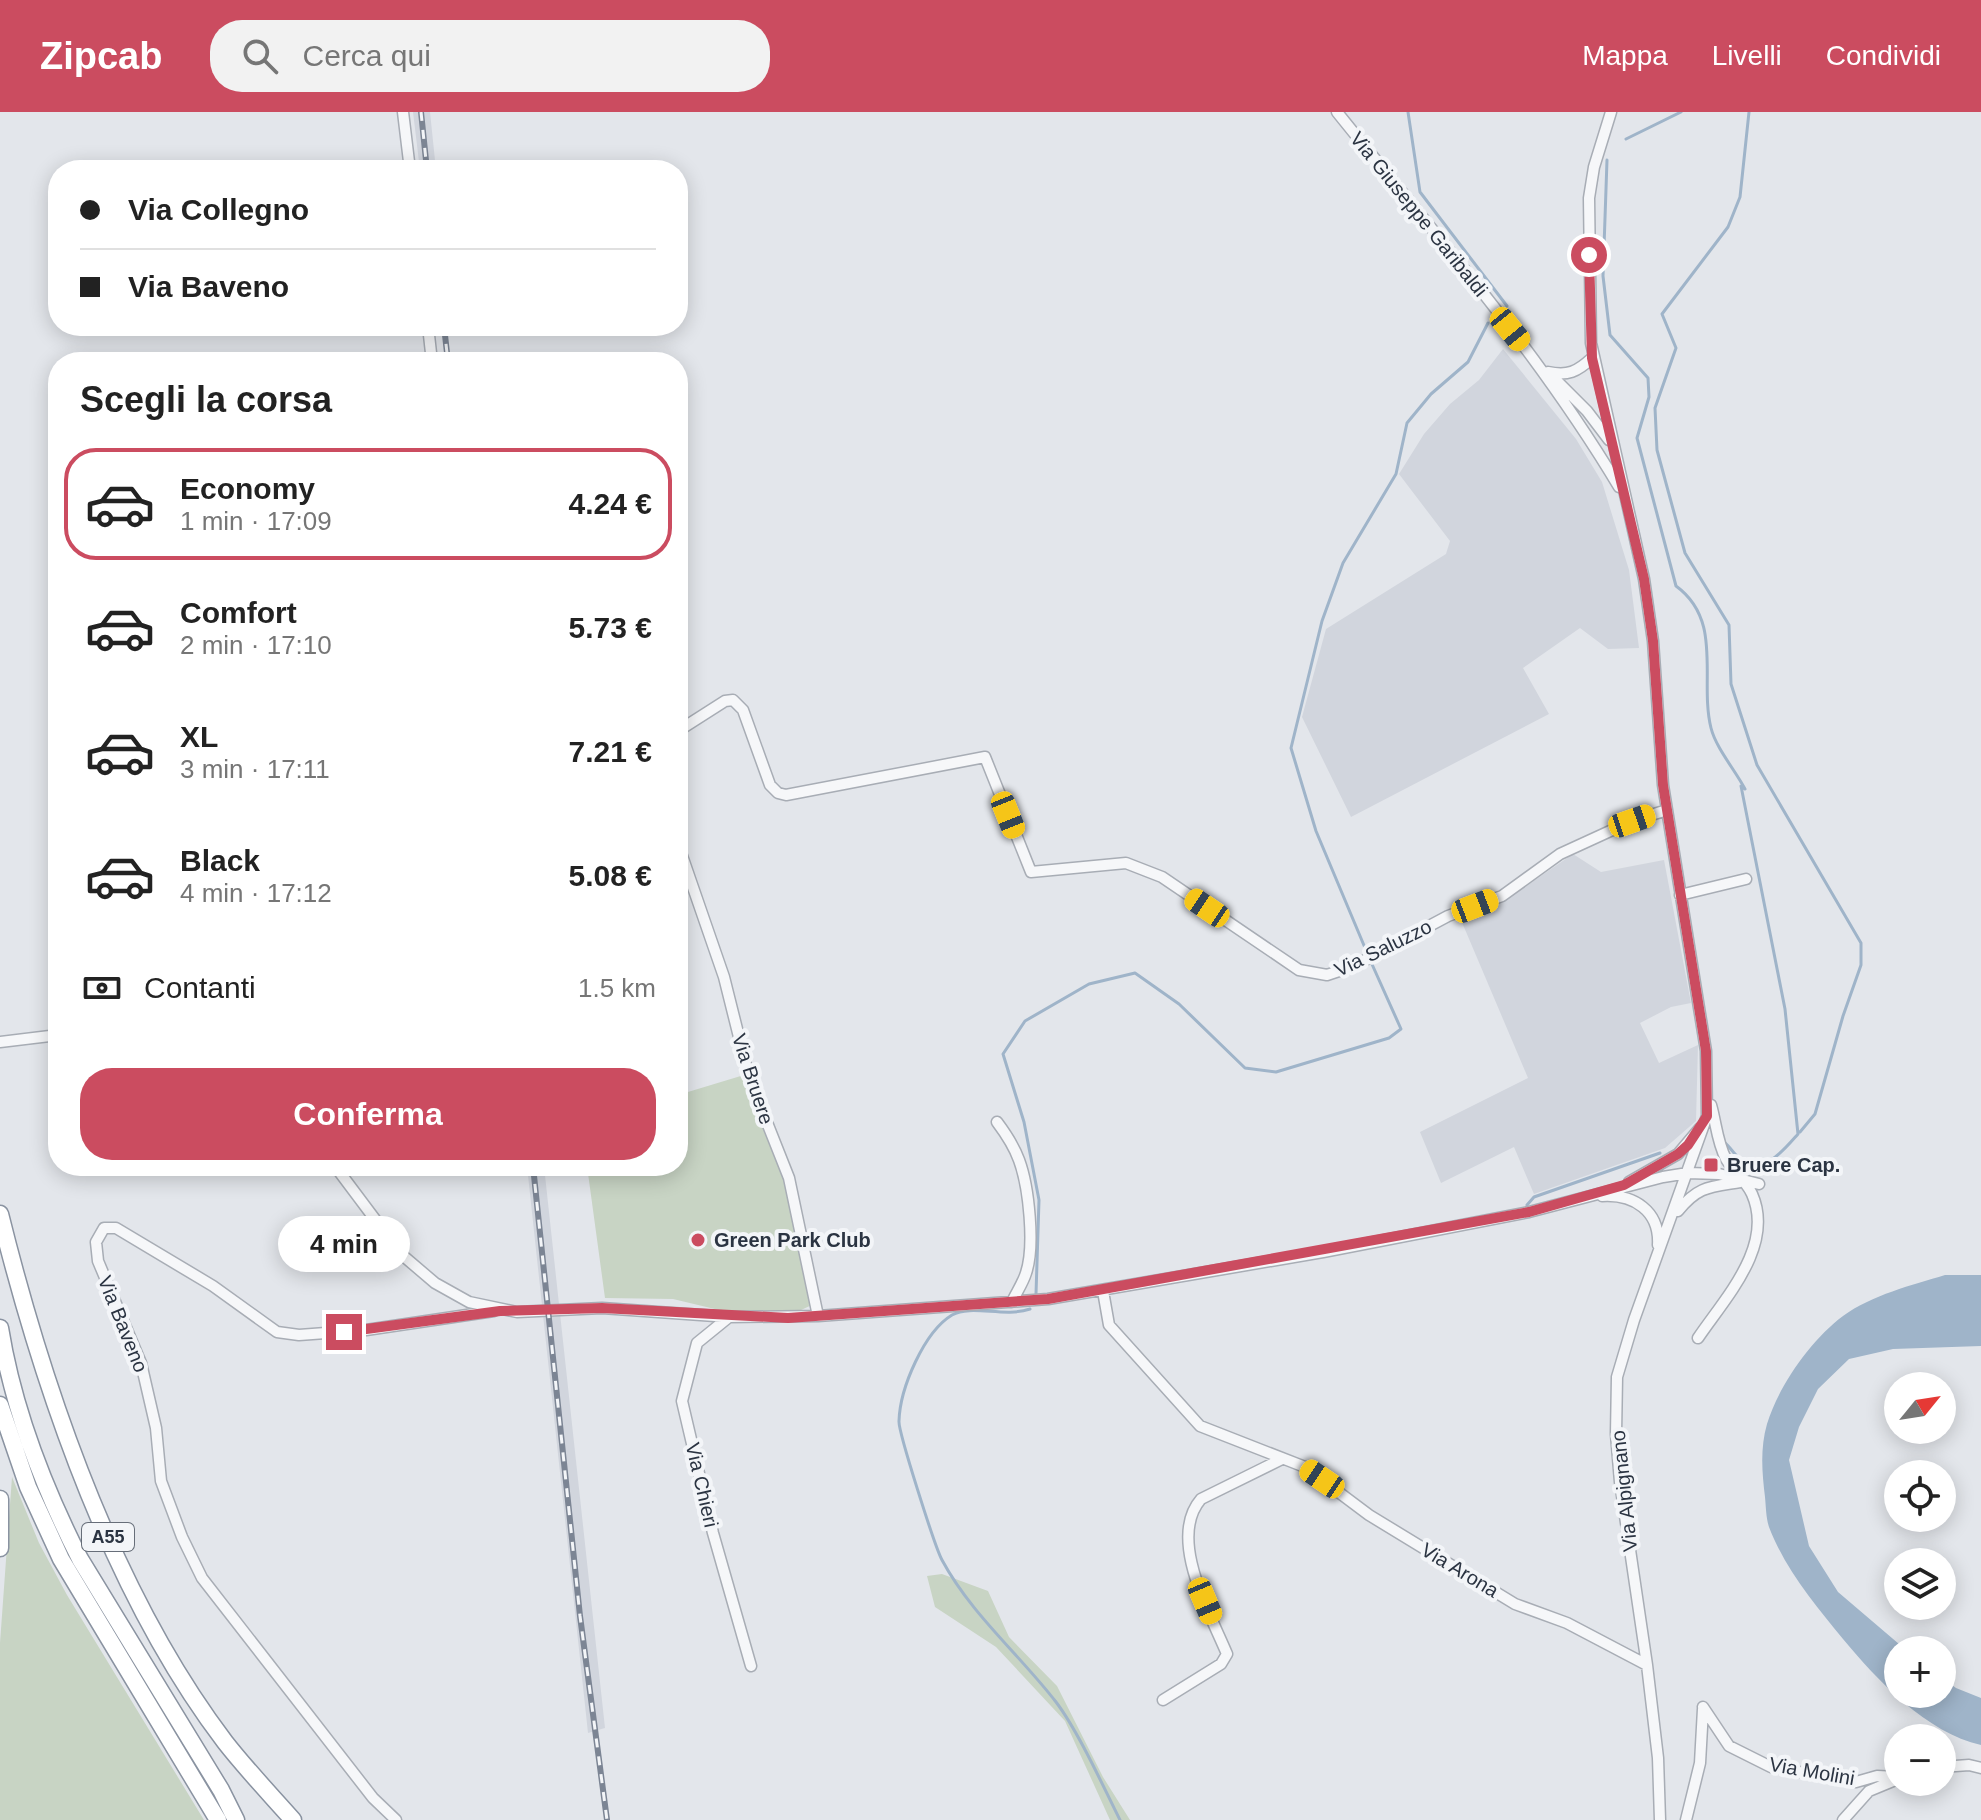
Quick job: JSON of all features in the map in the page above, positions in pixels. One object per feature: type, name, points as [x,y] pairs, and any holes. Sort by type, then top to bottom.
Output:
[{"type":"highway","name":"A55","points":[[0,1214],[12,1262],[68,1436],[119,1562],[201,1707],[247,1769],[293,1820]]},
{"type":"highway","name":"A55","points":[[0,1328],[25,1430],[61,1522],[102,1598],[221,1790],[236,1820]]},
{"type":"highway","name":"A55","points":[[0,1405],[28,1487],[61,1559],[218,1820]]},
{"type":"highway","points":[[0,1499],[0,1548]]},
{"type":"street","points":[[403,112],[409,160]]},
{"type":"street","name":"Via Giuseppe Garibaldi","points":[[1337,112],[1530,355]]},
{"type":"street","points":[[1611,112],[1594,167],[1589,198],[1592,358],[1644,579],[1653,641],[1667,810],[1706,1051],[1709,1095],[1725,1157],[1751,1191],[1758,1212],[1758,1233],[1747,1266],[1698,1338]]},
{"type":"street","points":[[1530,355],[1587,411],[1613,444]]},
{"type":"street","points":[[1530,355],[1579,421],[1624,496]]},
{"type":"street","points":[[1548,372],[1570,374],[1592,358]]},
{"type":"street","points":[[1579,421],[1613,444]]},
{"type":"street","name":"Via Saluzzo","points":[[688,725],[725,701],[733,700],[743,710],[770,785],[778,793],[786,795],[985,757],[1031,872],[1126,863],[1162,877],[1299,970],[1327,975],[1369,958],[1448,916],[1502,896],[1560,854],[1632,821],[1667,810]]},
{"type":"street","name":"Via Bruere","points":[[688,873],[724,977],[749,1077],[789,1178],[818,1316]]},
{"type":"street","points":[[1680,895],[1746,879]]},
{"type":"street","points":[[0,1042],[48,1036]]},
{"type":"street","name":"Via Alpignano","points":[[1660,1820],[1658,1758],[1647,1665],[1620,1482],[1616,1434],[1617,1377],[1707,1116],[1709,1095]]},
{"type":"street","points":[[1624,1185],[1678,1154],[1688,1145],[1707,1116]]},
{"type":"street","points":[[997,1122],[1012,1143],[1021,1164],[1027,1198],[1030,1243],[1026,1272],[1012,1302]]},
{"type":"street","points":[[342,1176],[392,1243],[418,1271],[457,1296],[500,1311],[602,1308],[729,1317],[818,1316],[1012,1302],[1103,1291],[1451,1228],[1529,1212],[1624,1185],[1688,1173],[1719,1174],[1759,1184]]},
{"type":"street","points":[[1671,1218],[1691,1195],[1705,1187],[1743,1181]]},
{"type":"street","points":[[1580,1198],[1613,1196],[1633,1200],[1645,1207],[1657,1227],[1657,1258]]},
{"type":"street","name":"Via Baveno","points":[[396,1820],[373,1798],[202,1578],[182,1537],[161,1481],[156,1428],[141,1363],[98,1261],[96,1242],[104,1228],[116,1228],[213,1286],[277,1332],[299,1335],[366,1330],[500,1311]]},
{"type":"street","name":"Via Arona","points":[[1103,1291],[1109,1325],[1200,1426],[1305,1467],[1369,1515],[1515,1604],[1567,1623],[1647,1665]]},
{"type":"street","name":"Via Chieri","points":[[729,1317],[697,1343],[682,1401],[713,1533],[751,1666]]},
{"type":"street","points":[[1163,1700],[1221,1664],[1227,1654],[1193,1575],[1188,1536],[1192,1509],[1201,1499],[1282,1459]]},
{"type":"street","name":"Via Molini","points":[[1686,1820],[1700,1763],[1703,1707],[1729,1746],[1771,1767],[1856,1782],[1884,1777]]},
{"type":"street","points":[[1956,1766],[1981,1768]]},
{"type":"street","name":"Via Molini","points":[[1843,1820],[1869,1791],[1884,1784]]},
{"type":"shaded area","points":[[413,112],[430,112],[435,160],[419,160]]},
{"type":"shaded area","points":[[1503,349],[1576,439],[1602,482],[1629,570],[1639,648],[1608,649],[1580,628],[1523,668],[1549,714],[1351,817],[1302,717],[1326,629],[1446,554],[1450,541],[1399,474],[1424,434],[1450,404],[1479,380]]},
{"type":"shaded area","points":[[1573,854],[1601,872],[1664,860],[1691,1003],[1671,1007],[1640,1023],[1659,1063],[1698,1045],[1696,1121],[1665,1148],[1534,1194],[1514,1147],[1441,1183],[1420,1132],[1528,1078],[1461,920],[1507,899]]},
{"type":"shaded area","points":[[528,1176],[545,1176],[605,1728],[588,1733]]},
{"type":"green space","name":"Green Park Club","points":[[744,1075],[786,1183],[814,1304],[773,1323],[673,1299],[605,1298],[588,1176],[688,1176],[688,1092]]},
{"type":"green space","points":[[12,1477],[39,1543],[67,1595],[204,1820],[0,1820],[0,1643]]},
{"type":"green space","points":[[942,1574],[988,1591],[1009,1637],[1057,1686],[1103,1777],[1130,1820],[1110,1820],[1065,1721],[996,1647],[935,1607],[927,1576]]},
{"type":"water","points":[[1945,1275],[1981,1275],[1981,1346],[1893,1349],[1849,1359],[1818,1389],[1799,1427],[1789,1460],[1809,1546],[1838,1592],[1890,1636],[1884,1636],[1884,1684],[1832,1626],[1783,1557],[1767,1520],[1762,1460],[1763,1442],[1772,1409],[1808,1350],[1843,1316],[1892,1291]]},
{"type":"water","points":[[1956,1688],[1981,1698],[1981,1745],[1956,1736],[1956,1724],[1934,1724],[1911,1708],[1956,1708]]},
{"type":"waterway","points":[[1408,112],[1420,192],[1507,306]]},
{"type":"waterway","points":[[1626,139],[1681,112]]},
{"type":"waterway","points":[[1749,112],[1740,197],[1728,227],[1662,314],[1676,348],[1655,408],[1657,450],[1685,553],[1729,625],[1731,684],[1757,765],[1861,943],[1861,965],[1815,1114],[1800,1132]]},
{"type":"waterway","points":[[1607,160],[1603,276],[1610,335],[1648,378],[1649,397],[1637,438],[1676,586],[1691,600],[1705,634],[1711,728],[1721,751],[1745,789],[1741,786],[1785,1009],[1798,1134],[1772,1159],[1757,1164],[1739,1158],[1725,1143]]},
{"type":"waterway","points":[[1368,955],[1316,831],[1291,748],[1322,621],[1343,563],[1396,474],[1407,423],[1431,394],[1468,362],[1488,323]]},
{"type":"waterway","points":[[1036,1294],[1039,1200],[1024,1122],[1003,1054],[1025,1021],[1089,984],[1135,973],[1179,1004],[1245,1068],[1276,1072],[1389,1038],[1401,1029],[1371,962]]},
{"type":"waterway","points":[[1527,1205],[1534,1197],[1660,1153]]},
{"type":"waterway","points":[[1030,1309],[960,1312],[942,1323],[923,1347],[909,1377],[900,1408],[900,1429],[942,1560],[967,1598],[1056,1702],[1090,1759],[1120,1820]]},
{"type":"railway","points":[[421,112],[426,160]]},
{"type":"railway","points":[[445,336],[447,352]]},
{"type":"railway","points":[[534,1176],[580,1616],[607,1820]]},
{"type":"place","name":"Bruere Cap.","points":[[1711,1165]]},
{"type":"place","name":"Green Park Club","points":[[698,1240]]},
{"type":"route","points":[[344,1332],[500,1311],[602,1308],[788,1318],[1048,1299],[1323,1252],[1529,1212],[1624,1185],[1678,1154],[1688,1145],[1707,1116],[1706,1051],[1663,785],[1653,641],[1644,579],[1592,358],[1589,255]]}]
